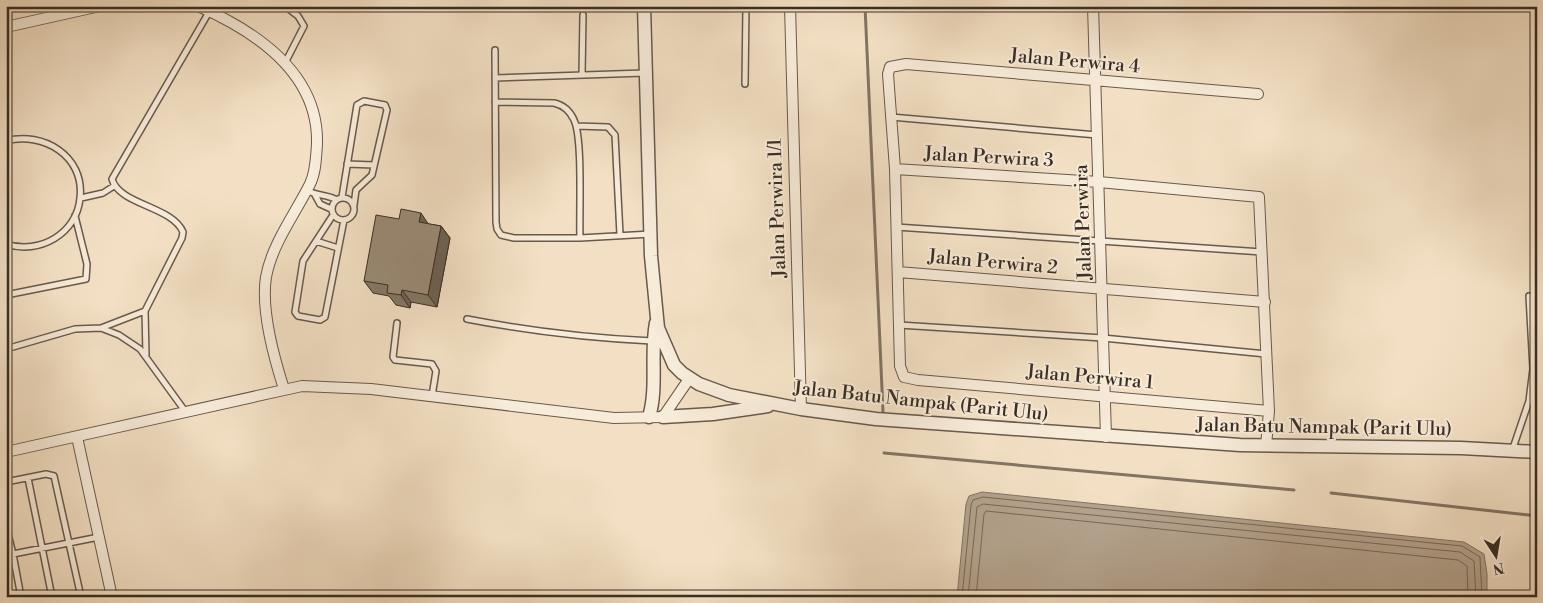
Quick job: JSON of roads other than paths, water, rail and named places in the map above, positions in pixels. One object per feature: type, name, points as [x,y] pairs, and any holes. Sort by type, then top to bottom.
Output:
[{"type":"street","points":[[6,27],[100,6]]},
{"type":"street","points":[[198,6],[261,40],[285,63],[305,92],[317,136],[311,192],[280,240],[266,277],[267,310],[278,369],[284,389]]},
{"type":"street","name":"Jalan Batu Nampak (Parit Ulu)","points":[[644,6],[652,281],[660,334],[671,360],[689,379],[711,390],[801,410],[876,419],[1106,437],[1266,446],[1461,448],[1537,452]]},
{"type":"street","name":"Jalan Perwira 1/1","points":[[790,6],[801,410]]},
{"type":"street","name":"Jalan Perwira","points":[[1093,6],[1097,81],[1106,437]]},
{"type":"street","name":"Jalan Perwira 4","points":[[891,117],[888,83],[890,67],[906,64],[1258,94]]},
{"type":"street","points":[[891,117],[895,169],[899,325]]},
{"type":"street","name":"Jalan Perwira 3","points":[[895,169],[1099,182],[1259,197],[1263,252]]},
{"type":"street","points":[[1263,252],[1269,410],[1266,446]]},
{"type":"street","name":"Jalan Perwira 2","points":[[898,272],[1265,302]]},
{"type":"street","points":[[650,418],[653,401],[652,341],[657,315]]},
{"type":"street","name":"Jalan Perwira 1","points":[[899,325],[900,366],[902,373],[908,379],[1269,410]]},
{"type":"street","points":[[663,418],[689,379]]},
{"type":"street","points":[[6,452],[284,389],[322,386],[432,396],[614,418],[663,418],[729,412],[776,404]]},
{"type":"street","points":[[77,437],[112,597]]},
{"type":"lane","points":[[285,63],[304,26],[298,16],[286,6]]},
{"type":"lane","points":[[745,84],[746,6]]},
{"type":"lane","points":[[114,186],[113,174],[209,11]]},
{"type":"lane","points":[[582,75],[583,15]]},
{"type":"lane","points":[[495,50],[497,229],[501,235],[514,238],[580,238],[651,234]]},
{"type":"lane","points":[[495,78],[646,73]]},
{"type":"lane","points":[[335,200],[332,212],[302,265],[295,312],[298,316],[320,320],[325,317],[344,220],[352,215],[356,190],[372,175],[387,110],[385,105],[364,101],[357,105],[342,197]]},
{"type":"lane","points":[[496,102],[560,104],[571,114],[576,126],[580,238]]},
{"type":"lane","points":[[891,117],[1098,135]]},
{"type":"lane","points":[[576,126],[608,127],[614,136],[620,235]]},
{"type":"lane","points":[[6,140],[27,137],[48,142],[58,148],[66,155],[77,174],[81,198],[75,216],[62,233],[44,244],[22,248],[6,244]]},
{"type":"lane","points":[[347,164],[374,165]]},
{"type":"lane","points":[[81,198],[103,193],[114,186]]},
{"type":"lane","points":[[114,186],[174,221],[183,232],[182,238],[145,311],[146,355]]},
{"type":"lane","points":[[311,192],[326,195],[335,200]]},
{"type":"lane","points":[[311,192],[320,204],[344,220]]},
{"type":"lane","points":[[335,200],[342,197],[351,201],[354,206]]},
{"type":"lane","points":[[6,295],[86,279],[87,264],[75,216]]},
{"type":"lane","points":[[896,227],[1263,252]]},
{"type":"lane","points":[[316,241],[338,248]]},
{"type":"lane","points":[[1512,451],[1529,401],[1532,369],[1529,296]]},
{"type":"lane","points":[[6,349],[75,329],[101,328],[145,311]]},
{"type":"lane","points":[[467,319],[561,335],[652,341]]},
{"type":"lane","points":[[397,323],[393,357],[395,360],[432,364],[436,370],[432,396]]},
{"type":"lane","points":[[899,325],[1103,338],[1267,354]]},
{"type":"lane","points":[[101,328],[131,342],[146,355],[185,411]]},
{"type":"lane","points":[[6,482],[46,474],[54,476],[81,597]]},
{"type":"lane","points":[[28,478],[52,597]]},
{"type":"lane","points":[[6,526],[22,597]]},
{"type":"lane","points":[[6,555],[99,537]]},
{"type":"water","points":[[982,492],[1464,542],[1484,554],[1487,574],[1487,597],[957,597],[966,504],[969,496]]},
{"type":"waterway","points":[[865,6],[883,412]]},
{"type":"waterway","points":[[884,453],[1294,490]]},
{"type":"waterway","points":[[1331,493],[1537,516]]}]
